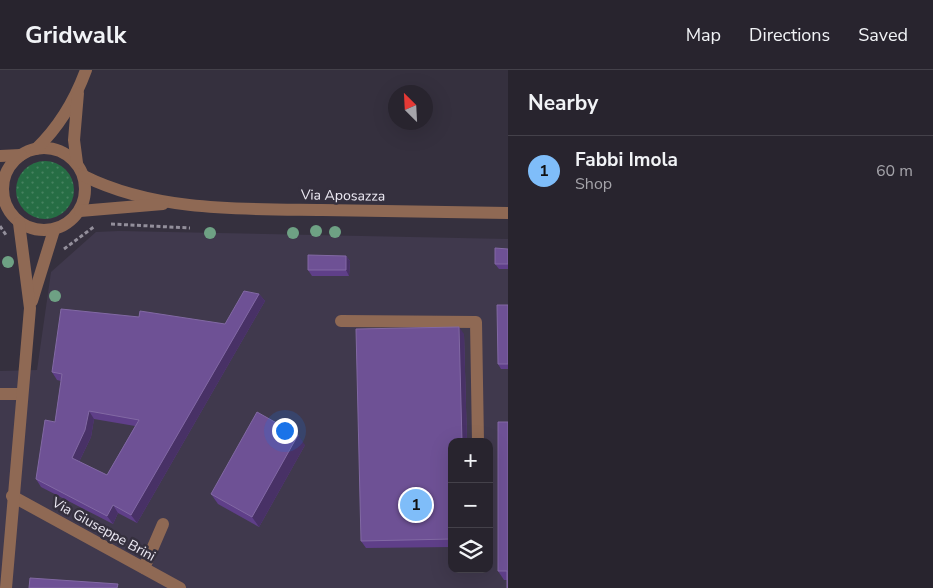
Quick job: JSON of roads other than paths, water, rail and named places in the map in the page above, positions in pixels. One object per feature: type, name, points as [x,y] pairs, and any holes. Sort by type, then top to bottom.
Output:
[{"type":"street","points":[[0,156],[21,155],[36,148],[54,132],[78,91],[86,70]]},
{"type":"street","points":[[21,155],[6,173],[2,195],[8,210],[19,222],[36,230],[54,230],[69,223],[80,211],[86,194],[84,176],[77,163],[74,140],[78,91]]},
{"type":"street","points":[[36,148],[63,152],[77,163]]},
{"type":"street","name":"Via Aposazza","points":[[84,176],[116,190],[178,203],[232,209],[508,213]]},
{"type":"street","name":"Via Aposazza","points":[[80,211],[178,203]]},
{"type":"street","points":[[19,222],[30,308]]},
{"type":"street","points":[[6,588],[12,496],[30,308],[54,230]]},
{"type":"street","points":[[341,321],[476,322],[478,438]]},
{"type":"street","points":[[0,394],[22,394]]},
{"type":"street","name":"Via Giuseppe Brini","points":[[12,496],[180,588]]},
{"type":"street","points":[[144,568],[164,524]]},
{"type":"place","name":"Fabbi Imola","points":[[416,505]]}]
